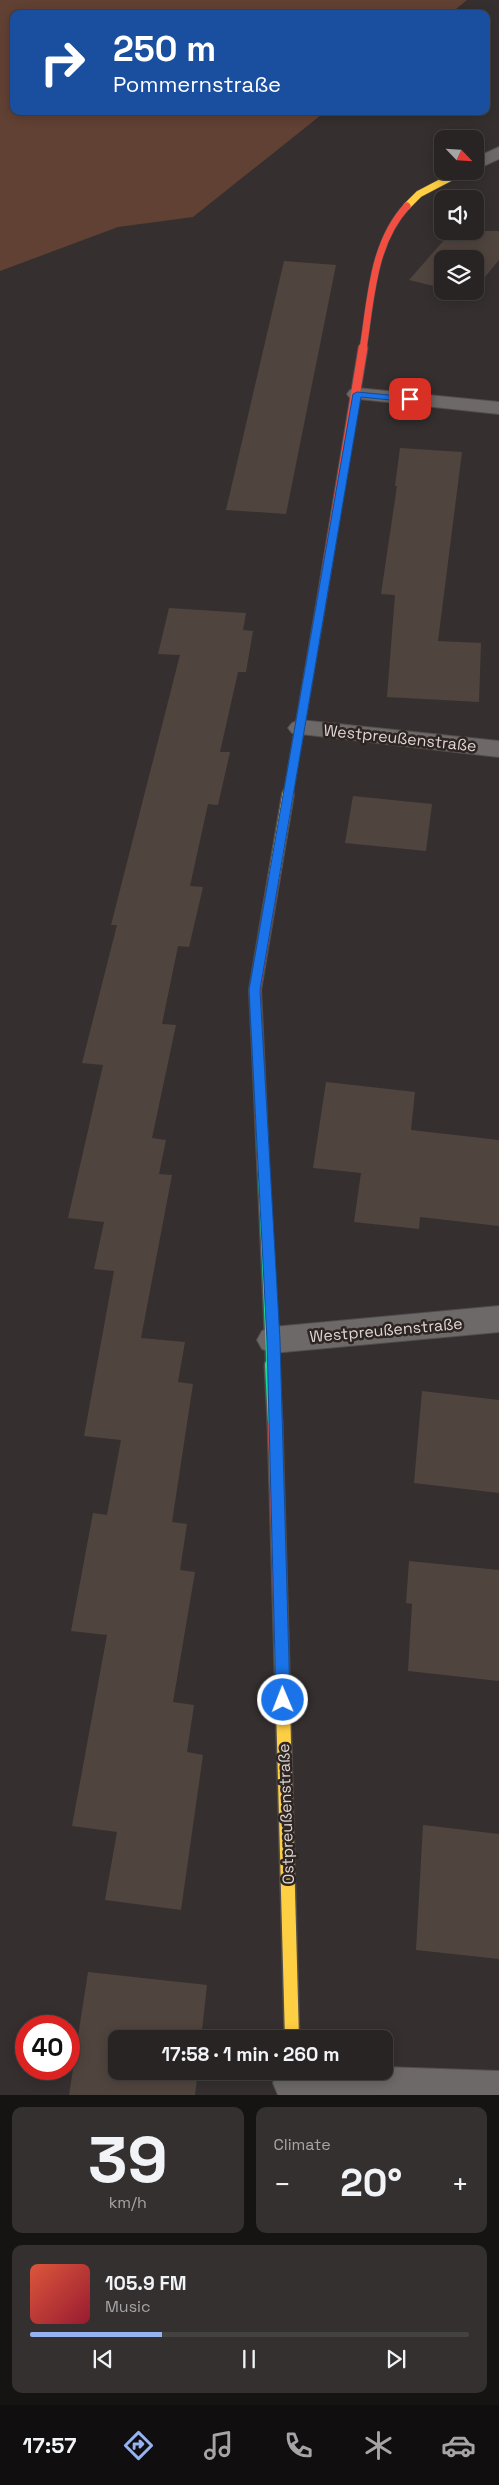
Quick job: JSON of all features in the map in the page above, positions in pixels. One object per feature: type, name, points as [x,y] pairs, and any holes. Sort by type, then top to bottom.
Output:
[{"type":"street","points":[[484,160],[499,152]]},
{"type":"street","name":"Ostpreußenstraße","points":[[292,2030],[273,1340],[255,990],[380,249],[394,220],[419,194],[446,180]]},
{"type":"street","points":[[357,394],[499,408]]},
{"type":"street","name":"Westpreußenstraße","points":[[300,728],[499,749]]},
{"type":"street","name":"Westpreußenstraße","points":[[273,1340],[499,1319]]},
{"type":"street","points":[[293,2083],[499,2090]]},
{"type":"shaded area","points":[[0,0],[467,0],[455,10],[10,10],[10,115],[321,115],[193,217],[118,227],[0,271]]},
{"type":"building","points":[[484,231],[499,231],[499,260],[484,278],[484,250],[435,250],[444,240],[484,240]]},
{"type":"building","points":[[434,252],[434,286],[409,280]]},
{"type":"building","points":[[284,261],[336,265],[286,514],[226,510]]},
{"type":"building","points":[[400,448],[462,452],[438,641],[481,643],[479,702],[387,697],[395,595],[381,594],[397,486],[395,486]]},
{"type":"building","points":[[169,608],[246,613],[243,630],[253,631],[246,672],[238,672],[220,752],[230,752],[218,805],[208,804],[190,886],[203,887],[189,947],[178,946],[162,1024],[176,1025],[152,1138],[166,1140],[159,1174],[172,1175],[141,1338],[185,1342],[178,1382],[193,1384],[172,1522],[187,1524],[180,1570],[195,1572],[173,1702],[194,1705],[187,1752],[203,1755],[181,1910],[105,1900],[117,1832],[72,1826],[107,1635],[71,1631],[93,1513],[107,1515],[121,1440],[84,1436],[114,1271],[94,1269],[104,1222],[68,1218],[103,1065],[82,1063],[117,925],[111,925],[180,655],[158,654]]},
{"type":"building","points":[[353,796],[432,804],[426,851],[345,843]]},
{"type":"building","points":[[326,1082],[415,1092],[411,1130],[499,1140],[499,1226],[420,1217],[419,1229],[354,1222],[361,1173],[313,1168]]},
{"type":"building","points":[[422,1391],[499,1400],[499,1493],[414,1483]]},
{"type":"building","points":[[409,1561],[499,1570],[499,1681],[408,1671],[412,1604],[406,1603]]},
{"type":"building","points":[[423,1825],[499,1834],[499,1959],[416,1950]]},
{"type":"building","points":[[88,1972],[207,1985],[202,2030],[108,2030],[108,2080],[197,2080],[195,2095],[69,2095],[71,2080],[80,2080],[80,2024]]},
{"type":"traffic: fast","points":[[259,1073],[275,1424]]},
{"type":"traffic: slow","points":[[407,206],[419,194],[446,180]]},
{"type":"traffic: slow","points":[[274,877],[320,609]]},
{"type":"traffic: slow","points":[[281,1632],[292,2030]]},
{"type":"traffic: jam","points":[[320,609],[380,249],[394,220],[407,206]]},
{"type":"traffic: jam","points":[[259,1073],[255,990],[274,877]]},
{"type":"traffic: jam","points":[[275,1424],[281,1632]]},
{"type":"route","points":[[283,1700],[273,1340],[255,990],[357,394],[410,399]]}]
